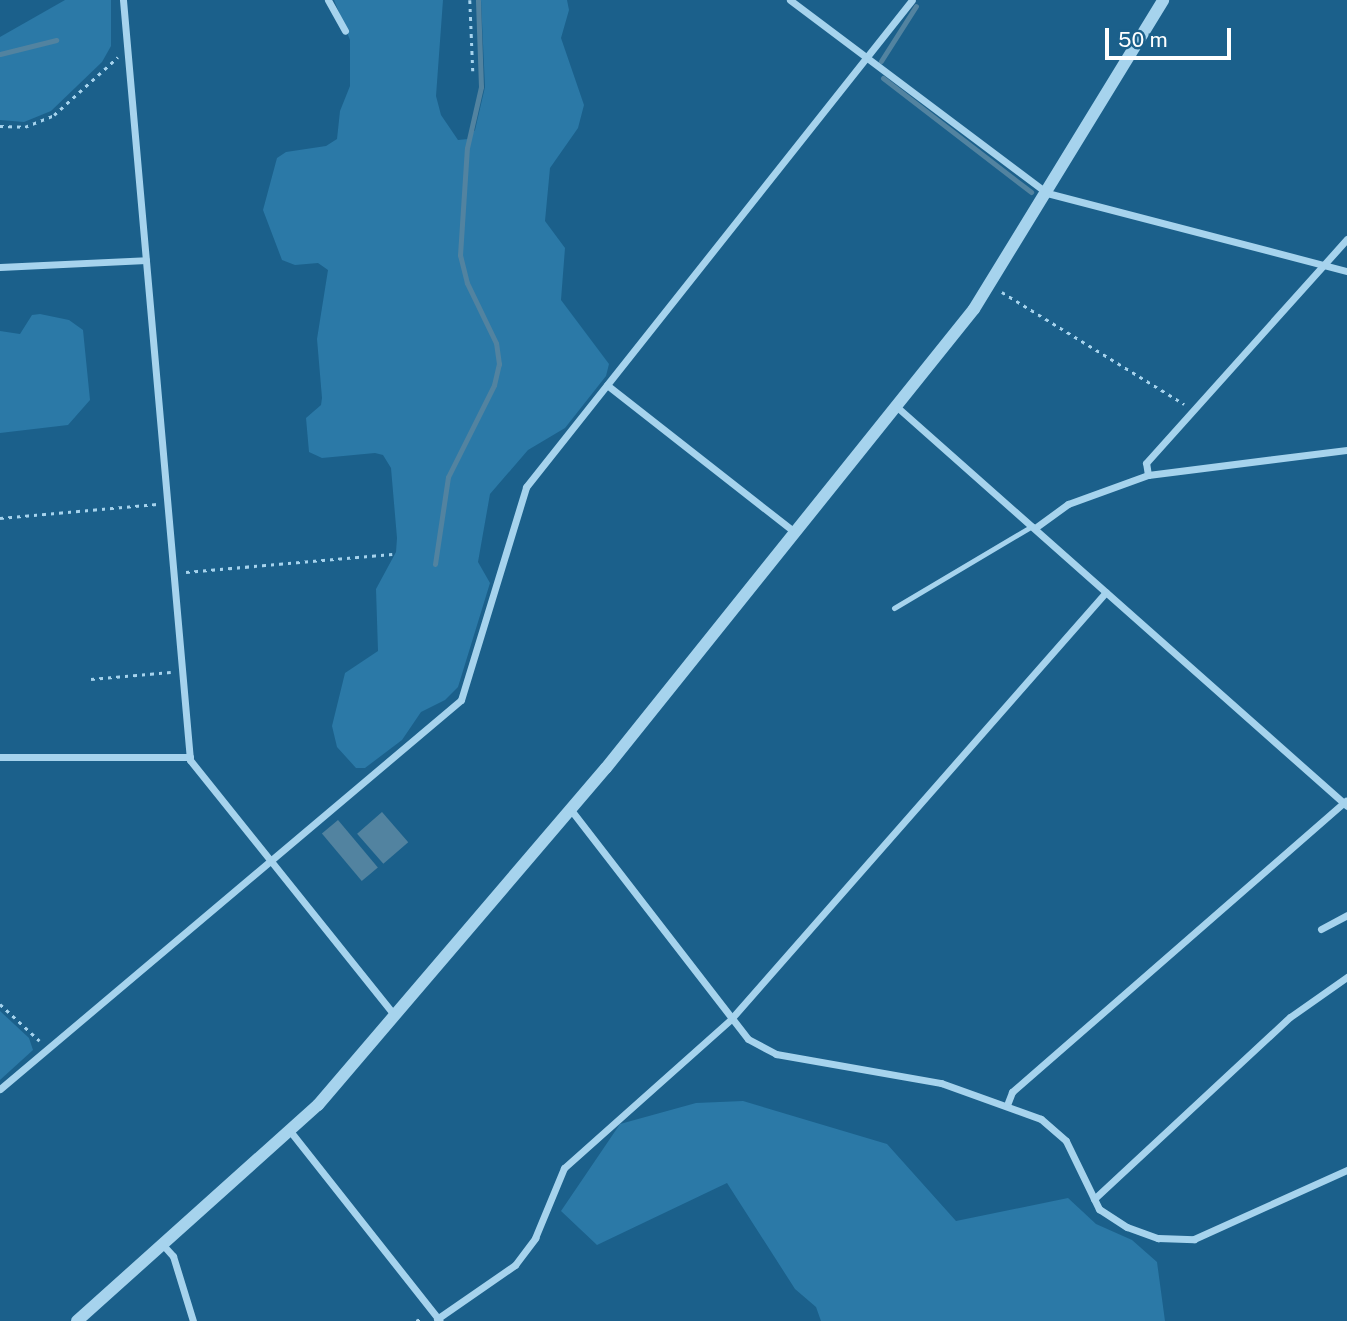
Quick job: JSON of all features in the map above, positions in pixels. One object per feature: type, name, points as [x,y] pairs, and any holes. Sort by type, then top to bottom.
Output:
[{"type":"street","points":[[123,0],[190,757],[395,1016]]},
{"type":"street","points":[[328,0],[345,31]]},
{"type":"street","points":[[790,0],[1047,193],[1347,271]]},
{"type":"street","points":[[0,1089],[461,700],[526,487],[912,0]]},
{"type":"street","points":[[77,1321],[290,1131],[395,1016],[571,810],[897,407],[990,285],[1163,0]]},
{"type":"street","points":[[1148,475],[1146,463],[1347,239]]},
{"type":"street","points":[[0,267],[146,260]]},
{"type":"street","points":[[607,385],[796,533]]},
{"type":"street","points":[[897,407],[1346,803],[1012,1092],[1007,1105]]},
{"type":"street","points":[[1034,527],[1068,504],[1148,475],[1347,450]]},
{"type":"street","points":[[290,1131],[438,1320],[515,1265],[535,1238],[564,1168],[730,1019],[1106,592]]},
{"type":"street","points":[[0,757],[190,757]]},
{"type":"street","points":[[571,810],[748,1039],[775,1054],[916,1077],[1007,1105],[1055,1129],[1074,1155],[1094,1199],[1112,1220],[1127,1227],[1158,1238],[1194,1239],[1347,1170]]},
{"type":"street","points":[[1321,929],[1347,915]]},
{"type":"street","points":[[1094,1199],[1290,1017],[1347,977]]},
{"type":"street","points":[[163,1245],[173,1256],[193,1321]]},
{"type":"lane","points":[[894,608],[1034,527]]},
{"type":"path","points":[[470,0],[473,71]]},
{"type":"path","points":[[0,125],[25,127],[54,115],[84,90],[113,57],[128,56]]},
{"type":"path","points":[[990,285],[1192,411]]},
{"type":"path","points":[[0,518],[168,503]]},
{"type":"path","points":[[174,573],[392,554]]},
{"type":"path","points":[[91,680],[182,671]]},
{"type":"path","points":[[0,1004],[47,1049]]},
{"type":"shaded area","points":[[65,0],[111,0],[111,46],[102,62],[51,111],[24,122],[0,120],[0,37]]},
{"type":"shaded area","points":[[334,0],[443,0],[436,96],[441,115],[458,140],[468,139],[475,130],[485,87],[481,0],[567,0],[569,10],[561,38],[584,105],[578,128],[550,168],[545,221],[565,248],[561,300],[609,364],[606,376],[565,428],[528,450],[490,494],[478,562],[490,583],[458,687],[445,700],[421,712],[402,740],[365,768],[356,768],[337,747],[332,726],[345,673],[378,651],[376,589],[396,552],[397,538],[391,468],[383,455],[375,453],[322,458],[309,452],[306,418],[321,405],[322,398],[317,339],[328,270],[318,263],[295,265],[282,260],[263,210],[277,158],[286,152],[326,146],[337,139],[340,111],[350,86],[350,40]]},
{"type":"shaded area","points":[[32,315],[69,320],[83,330],[90,400],[68,425],[0,433],[0,331],[20,334]]},
{"type":"shaded area","points":[[382,812],[408,842],[383,864],[357,834]]},
{"type":"shaded area","points":[[338,820],[378,867],[362,881],[322,833]]},
{"type":"shaded area","points":[[0,1011],[29,1038],[33,1050],[0,1080]]},
{"type":"shaded area","points":[[743,1101],[887,1144],[956,1221],[1068,1198],[1096,1224],[1132,1240],[1157,1262],[1165,1321],[821,1321],[816,1307],[795,1289],[727,1183],[597,1245],[561,1211],[620,1124],[696,1103]]},
{"type":"waterway","points":[[435,564],[448,477],[494,385],[499,364],[496,343],[467,283],[460,255],[467,148],[481,87],[478,0]]},
{"type":"waterway","points":[[881,61],[916,6]]},
{"type":"waterway","points":[[0,54],[56,40]]},
{"type":"waterway","points":[[883,78],[1031,192]]}]
